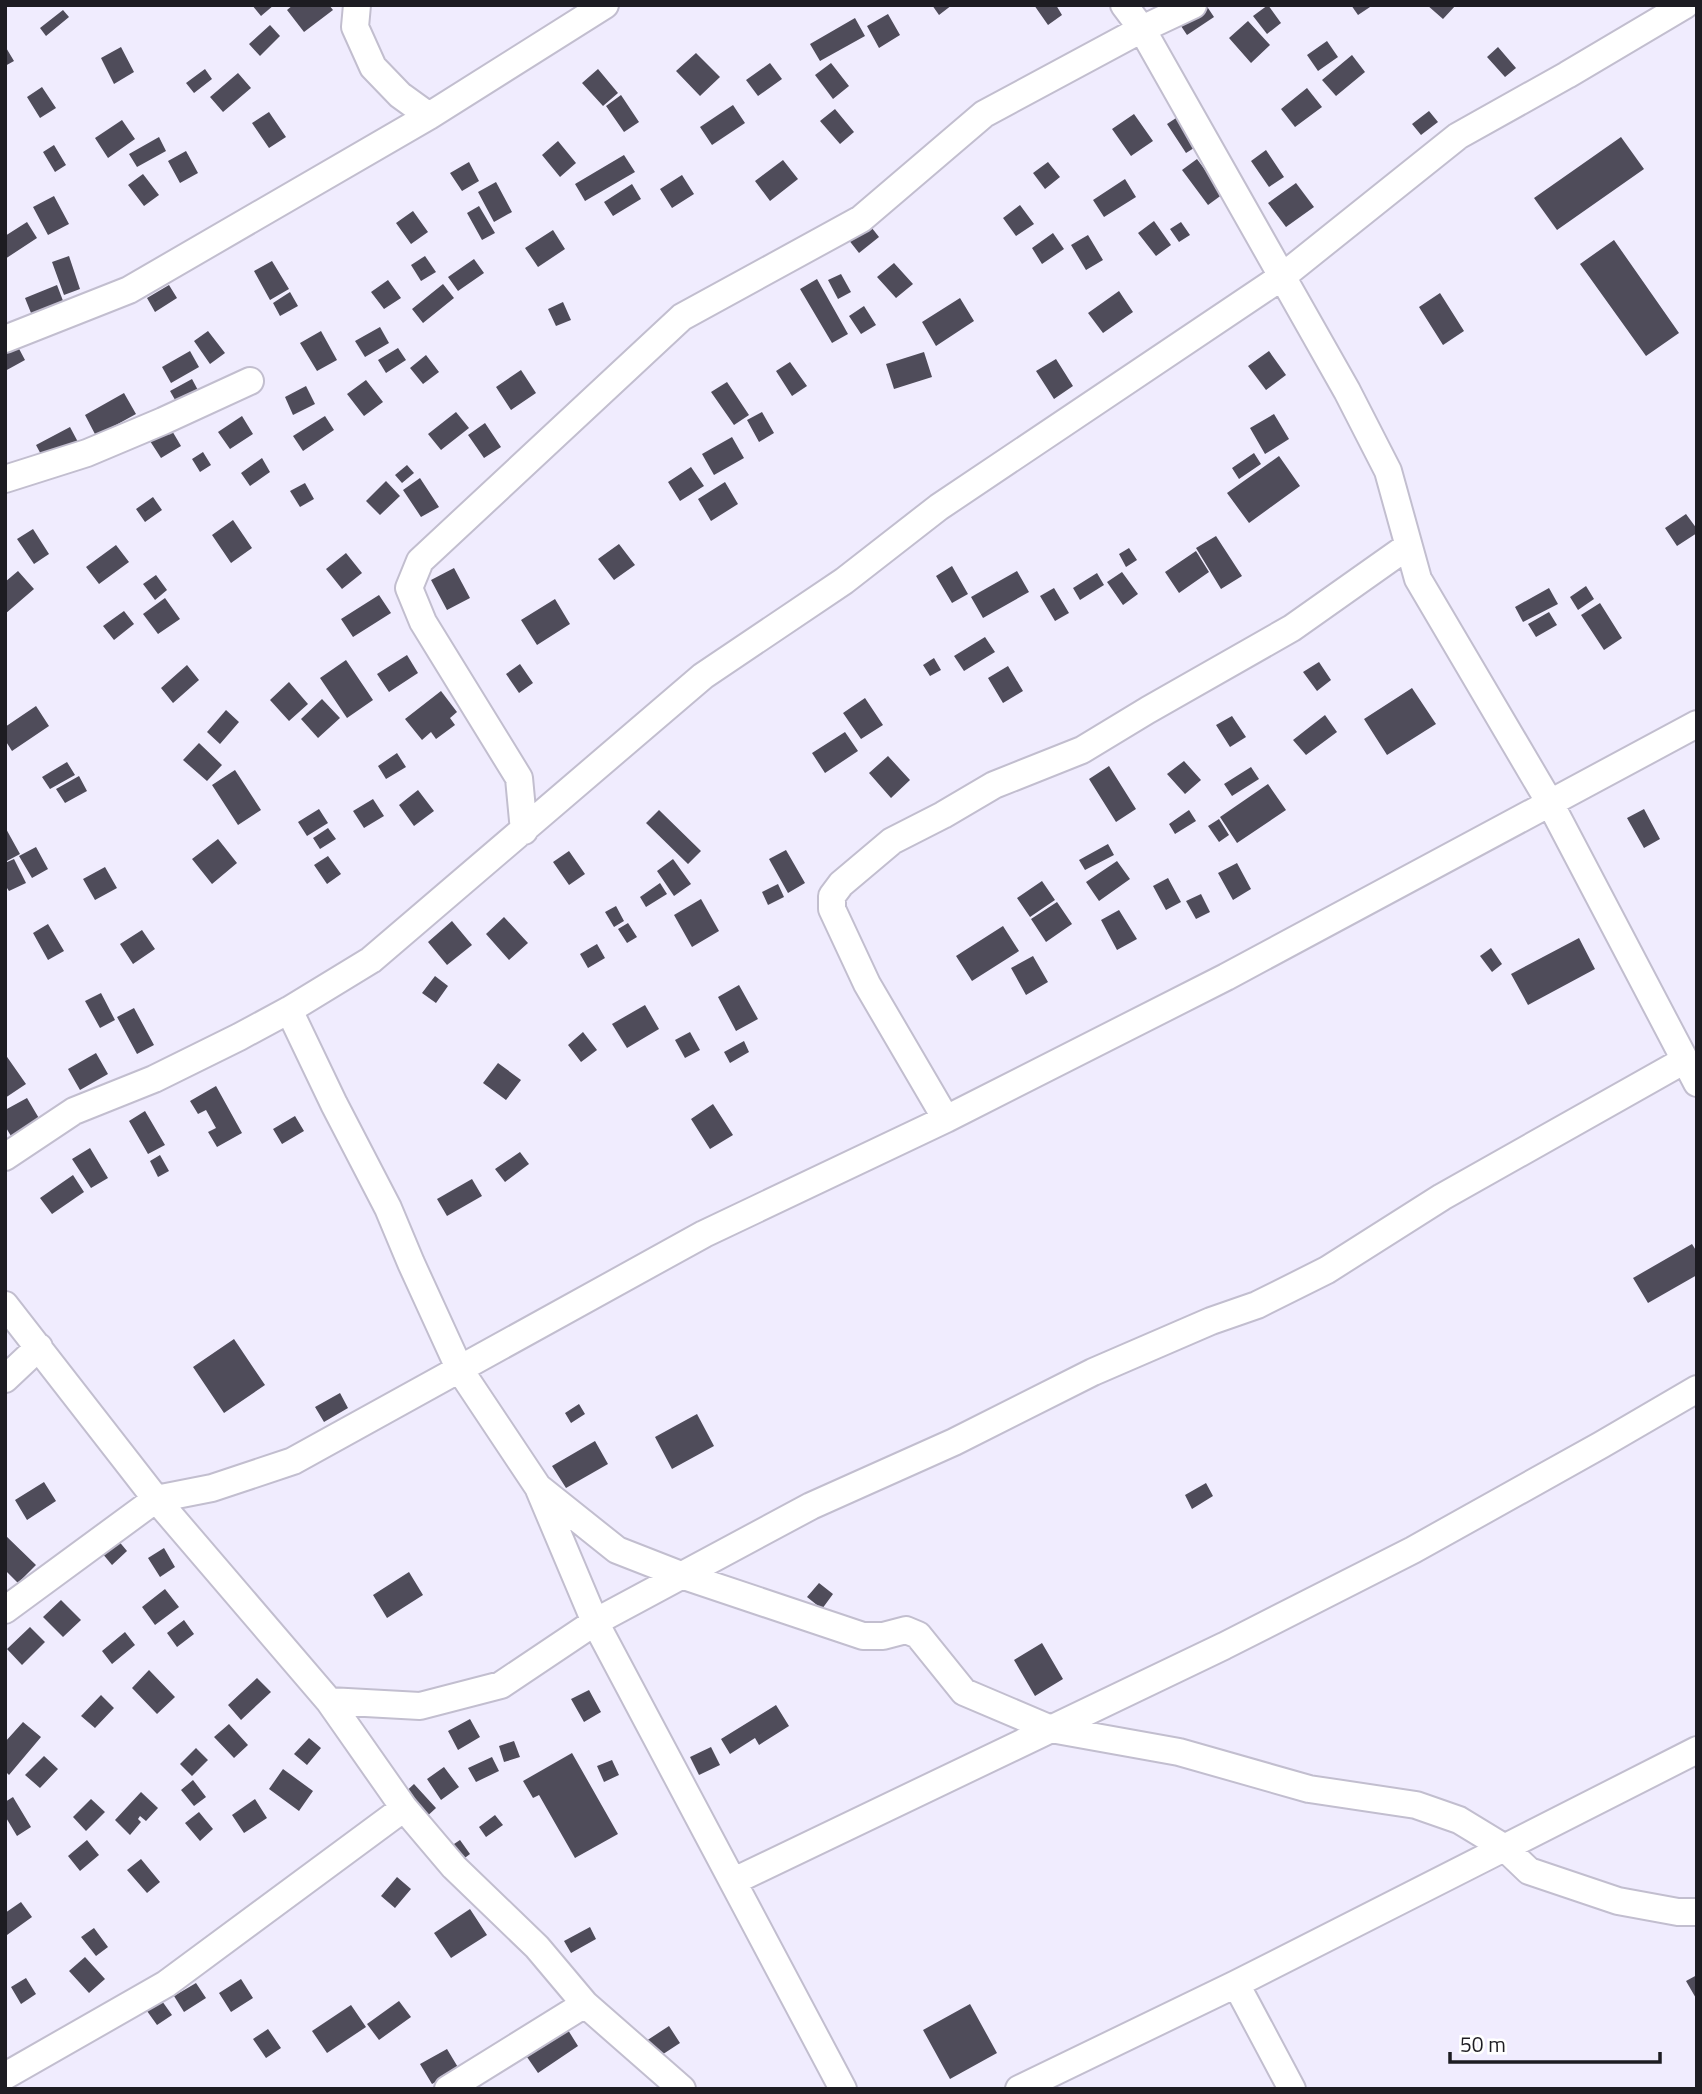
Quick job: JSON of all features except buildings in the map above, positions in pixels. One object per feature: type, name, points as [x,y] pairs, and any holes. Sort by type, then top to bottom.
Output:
[{"type":"street","points":[[357,5],[355,27],[373,67],[400,95],[429,117]]},
{"type":"street","points":[[5,339],[129,290],[429,117],[605,5]]},
{"type":"street","points":[[329,1700],[421,1706],[501,1685],[595,1622],[811,1506],[954,1442],[1093,1372],[1211,1321],[1257,1305],[1327,1270],[1442,1197],[1691,1072],[1550,803],[1418,579],[1388,471],[1283,276],[1142,29],[1124,5]]},
{"type":"street","points":[[524,831],[519,778],[423,622],[409,588],[420,561],[682,317],[861,219],[984,114],[1142,29],[1193,5]]},
{"type":"street","points":[[5,1157],[74,1111],[154,1079],[289,1010],[371,960],[703,676],[844,581],[939,507],[1283,276],[1458,136],[1685,5]]},
{"type":"street","points":[[5,479],[87,453],[250,381]]},
{"type":"street","points":[[946,1119],[867,984],[832,909],[832,896],[841,884],[891,841],[994,785],[1082,750],[1292,628],[1408,545]]},
{"type":"street","points":[[5,1610],[156,1499],[212,1488],[293,1461],[704,1234],[946,1119],[1226,977],[1697,724]]},
{"type":"street","points":[[289,1010],[388,1208],[460,1370],[538,1487],[595,1622],[843,2089]]},
{"type":"street","points":[[5,1305],[156,1499],[329,1700],[404,1808],[454,1867],[537,1947],[585,2004],[682,2089]]},
{"type":"street","points":[[5,1379],[39,1347]]},
{"type":"street","points":[[734,1881],[1224,1646],[1413,1550],[1697,1389]]},
{"type":"street","points":[[538,1487],[617,1550],[681,1575],[863,1636],[883,1636],[906,1630],[918,1635],[964,1692],[1051,1729],[1179,1752],[1310,1789],[1416,1805],[1459,1820],[1505,1848],[1530,1871],[1618,1902],[1678,1912],[1697,1912]]},
{"type":"street","points":[[1019,2089],[1236,1984],[1697,1749]]},
{"type":"street","points":[[5,2076],[166,1984],[404,1808]]},
{"type":"street","points":[[1236,1984],[1292,2089]]},
{"type":"street","points":[[448,2089],[585,2004]]}]
